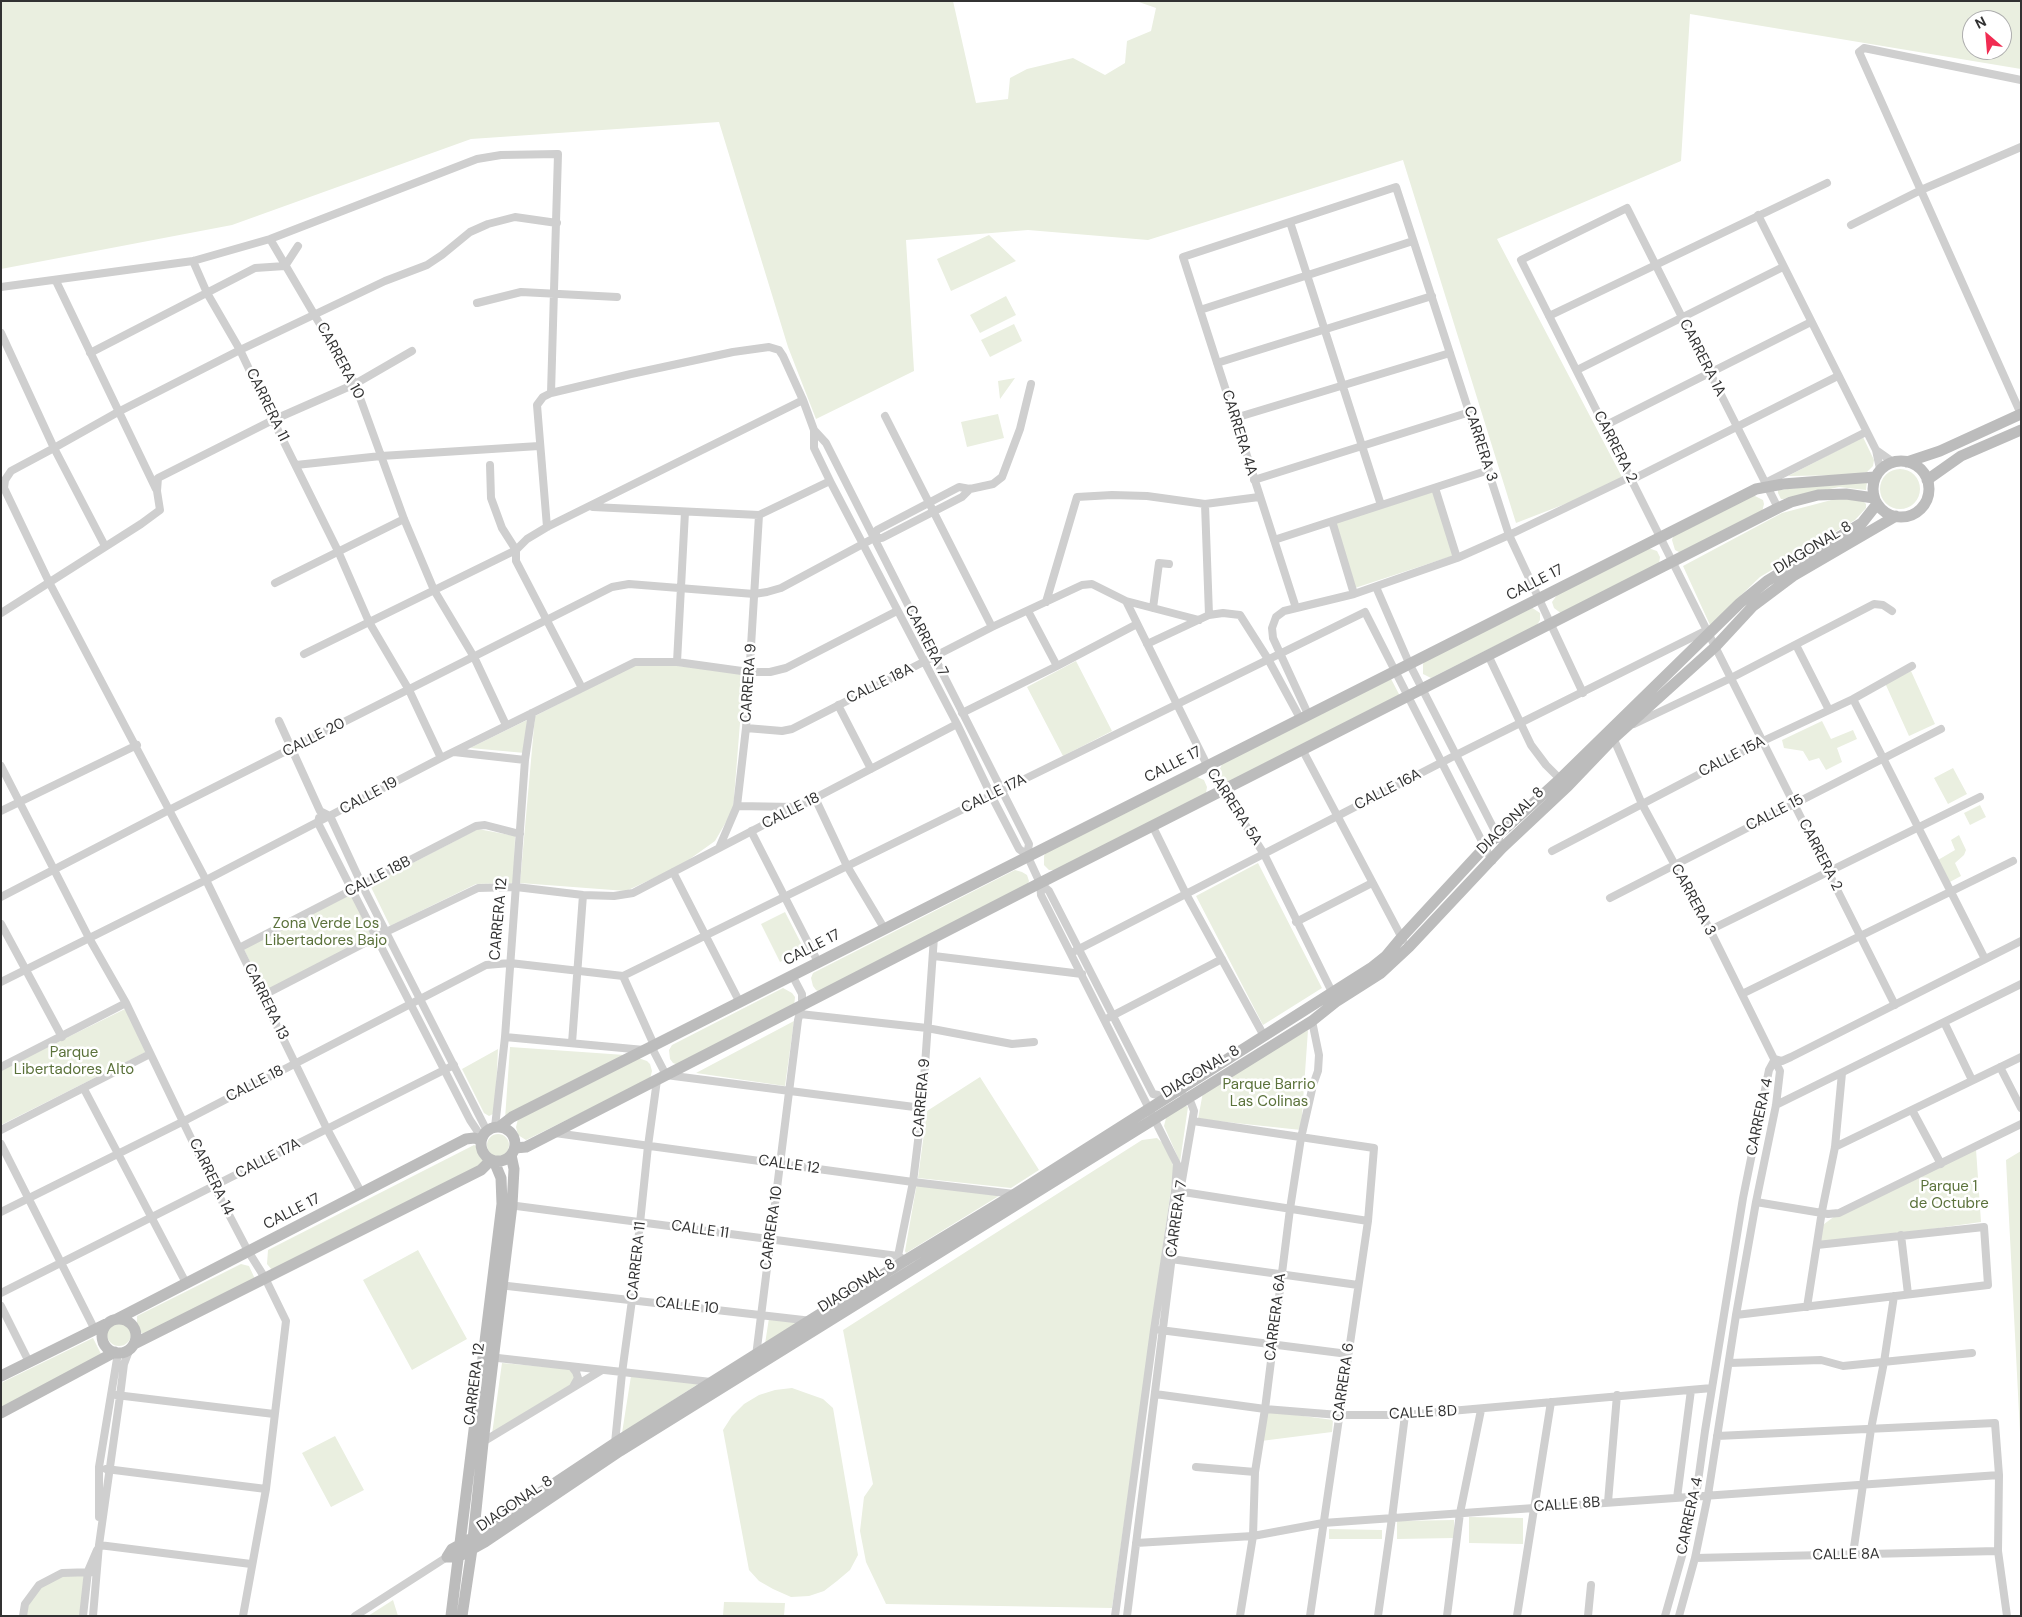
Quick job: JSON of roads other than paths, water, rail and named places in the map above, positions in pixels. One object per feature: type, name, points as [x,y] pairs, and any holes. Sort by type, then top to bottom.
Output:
[{"type":"street","points":[[1876,450],[1893,462],[1907,462],[1940,451],[2021,414],[1859,52],[1864,48],[2021,80]]},
{"type":"street","points":[[1851,225],[1921,190],[2021,147]]},
{"type":"street","points":[[1,287],[193,261],[270,239],[477,159],[501,154],[558,154],[551,393],[543,397],[537,405],[547,527]]},
{"type":"street","points":[[1549,316],[1827,182]]},
{"type":"street","name":"CARRERA 3","points":[[1290,222],[1396,187],[1510,535],[1583,692]]},
{"type":"street","name":"CARRERA 2","points":[[1627,208],[1521,260],[1895,1005]]},
{"type":"street","name":"CARRERA 1A","points":[[1627,208],[1778,508]]},
{"type":"street","points":[[1758,215],[1876,450],[1878,473],[1873,488],[1876,501],[1885,512],[1896,516],[1907,516],[1917,511],[1924,504],[1928,494],[1927,480],[1923,472],[1916,465],[1907,462]]},
{"type":"street","name":"CARRERA 13","points":[[362,1194],[327,1128],[206,880],[137,745],[49,582],[4,488],[5,480],[11,471],[118,412],[240,350],[385,281],[427,266],[462,237],[488,224],[515,217],[557,223]]},
{"type":"street","points":[[1290,222],[1381,505]]},
{"type":"street","name":"CARRERA 4A","points":[[1290,222],[1183,257],[1296,608]]},
{"type":"street","name":"CARRERA 10","points":[[270,239],[355,384],[404,519],[434,590],[474,658],[506,726]]},
{"type":"street","points":[[1200,310],[1413,241]]},
{"type":"street","points":[[90,353],[255,268],[285,266],[298,246]]},
{"type":"street","name":"CARRERA 11","points":[[193,261],[207,293],[240,350],[338,552],[369,622],[409,690]]},
{"type":"street","points":[[1576,370],[1783,267]]},
{"type":"street","points":[[56,281],[157,491]]},
{"type":"street","points":[[477,304],[521,292],[617,297]]},
{"type":"street","points":[[1217,363],[1432,296]]},
{"type":"street","points":[[1604,426],[1811,322]]},
{"type":"street","points":[[1,333],[54,448],[105,546]]},
{"type":"street","name":"CARRERA 7","points":[[551,393],[734,352],[769,347],[779,350],[803,400],[814,430],[814,448],[830,481],[957,724],[991,795],[1019,848],[1027,855],[1040,883],[1041,895],[1075,951],[1109,1017],[1151,1113],[1177,1164],[1178,1191],[1164,1331],[1127,1616]]},
{"type":"street","points":[[1,613],[160,510],[157,491],[158,478],[273,420],[355,384],[412,350]]},
{"type":"street","points":[[1235,418],[1450,353]]},
{"type":"street","points":[[1304,716],[1273,638],[1272,628],[1276,618],[1284,611],[1354,594],[1457,558],[1631,478],[1838,376]]},
{"type":"street","points":[[874,538],[877,530],[959,487],[972,488],[992,484],[1002,477],[1020,429],[1031,384]]},
{"type":"street","points":[[304,654],[516,550],[527,539],[547,527],[803,400]]},
{"type":"street","points":[[1254,480],[1470,412]]},
{"type":"street","points":[[884,416],[992,627]]},
{"type":"street","name":"CARRERA 7","points":[[814,430],[826,442],[1002,790],[1029,844],[1027,855]]},
{"type":"street","points":[[1927,480],[1962,456],[2021,430]]},
{"type":"street","points":[[1766,485],[1866,432]]},
{"type":"street","points":[[296,465],[381,456],[539,446]]},
{"type":"street","points":[[1878,473],[1893,462]]},
{"type":"street","points":[[490,465],[491,498],[502,528],[516,550],[516,561],[582,688]]},
{"type":"street","points":[[1274,540],[1489,470]]},
{"type":"street","name":"CALLE 17","points":[[117,1319],[466,1139],[489,1133],[512,1117],[792,974],[1756,488],[1766,485],[1878,473]]},
{"type":"street","points":[[591,506],[759,515],[830,481]]},
{"type":"street","points":[[681,589],[754,594],[781,588],[874,538],[882,538],[962,497],[972,488]]},
{"type":"street","points":[[1434,488],[1457,558]]},
{"type":"street","points":[[1046,602],[1077,496],[1112,494],[1147,496],[1205,504],[1259,497]]},
{"type":"street","points":[[1,1413],[480,1170],[492,1161],[502,1161],[513,1152],[801,1009],[1040,883],[1778,508],[1791,502],[1818,495],[1846,494],[1876,501]]},
{"type":"street","name":"DIAGONAL 8","points":[[355,1616],[814,1324],[906,1261],[1018,1198],[1151,1113],[1187,1098],[1312,1021],[1337,1001],[1381,972],[1409,947],[1492,861],[1502,848],[1612,735],[1708,631],[1767,581],[1862,523],[1876,501]]},
{"type":"street","points":[[1205,504],[1209,615]]},
{"type":"street","points":[[677,662],[685,512]]},
{"type":"street","name":"CARRERA 9","points":[[719,848],[737,806],[746,728],[759,515]]},
{"type":"street","name":"DIAGONAL 8","points":[[1612,735],[1625,728],[1715,646],[1753,606],[1772,591],[1896,516]]},
{"type":"street","points":[[275,583],[404,519]]},
{"type":"street","points":[[1332,521],[1354,594]]},
{"type":"street","points":[[1154,608],[1159,563],[1169,564]]},
{"type":"street","name":"CALLE 20","points":[[1,897],[169,810],[612,587],[628,584],[681,589]]},
{"type":"street","name":"CALLE 18A","points":[[746,728],[782,731],[792,729],[992,627],[1082,584],[1092,584],[1126,601]]},
{"type":"street","points":[[1376,586],[1409,663],[1502,848]]},
{"type":"street","points":[[1126,601],[1199,620]]},
{"type":"street","name":"CARRERA 5A","points":[[1126,601],[1207,765],[1264,854],[1332,992]]},
{"type":"street","points":[[1625,728],[1731,678],[1874,604],[1883,605],[1892,611]]},
{"type":"street","points":[[749,672],[770,672],[786,668],[898,611]]},
{"type":"street","points":[[1028,611],[1057,666]]},
{"type":"street","name":"CALLE 17A","points":[[623,976],[1365,612],[1394,671]]},
{"type":"street","points":[[1147,644],[1209,615],[1233,613],[1240,615],[1304,716]]},
{"type":"street","points":[[962,712],[1057,666],[1137,624]]},
{"type":"street","name":"CALLE 16A","points":[[1075,951],[1441,762],[1708,631]]},
{"type":"street","points":[[1796,645],[1828,710]]},
{"type":"street","points":[[1488,655],[1531,745],[1546,765],[1564,783]]},
{"type":"street","name":"CALLE 19","points":[[1,982],[206,880],[441,758],[636,662],[677,662],[749,672]]},
{"type":"street","name":"CALLE 15A","points":[[1552,851],[1763,741],[1853,699],[1912,666]]},
{"type":"street","points":[[1394,671],[1492,861]]},
{"type":"street","points":[[409,690],[441,758]]},
{"type":"street","points":[[1853,699],[1985,959]]},
{"type":"street","points":[[838,705],[871,769]]},
{"type":"street","name":"CARRERA 12","points":[[489,1133],[505,1037],[525,760],[532,713]]},
{"type":"street","points":[[279,721],[290,750],[320,811],[318,822],[470,1120],[489,1133],[508,1131],[513,1136],[513,1152]]},
{"type":"street","name":"CALLE 18","points":[[583,895],[624,895],[673,872],[957,724]]},
{"type":"street","name":"CALLE 15","points":[[1610,898],[1941,729]]},
{"type":"street","name":"CARRERA 3","points":[[1612,735],[1642,804],[1710,930],[1775,1059]]},
{"type":"street","points":[[1,811],[137,745]]},
{"type":"street","points":[[1302,749],[1401,938],[1409,947]]},
{"type":"street","points":[[454,752],[525,760]]},
{"type":"street","name":"CARRERA 14","points":[[1,766],[89,938],[126,1003],[214,1186],[286,1321],[266,1489],[243,1616]]},
{"type":"street","name":"DIAGONAL 8","points":[[1151,1113],[1170,1094],[1264,1036],[1386,956],[1497,835],[1564,783]]},
{"type":"street","points":[[1710,930],[1980,797]]},
{"type":"street","points":[[814,798],[847,866],[884,928]]},
{"type":"street","points":[[737,806],[798,807]]},
{"type":"street","points":[[320,811],[330,816],[362,885],[489,1133],[482,1152],[492,1161]]},
{"type":"street","name":"CALLE 18B","points":[[239,948],[476,826],[485,825],[520,834]]},
{"type":"street","points":[[1152,826],[1186,894],[1264,1036]]},
{"type":"street","points":[[751,831],[818,962]]},
{"type":"street","points":[[1742,994],[2013,861]]},
{"type":"street","points":[[673,872],[739,1002]]},
{"type":"street","points":[[1296,922],[1372,883]]},
{"type":"street","points":[[262,996],[386,932],[478,888],[516,886],[583,895],[572,1043]]},
{"type":"street","points":[[1,924],[62,1036]]},
{"type":"street","name":"CARRERA 9","points":[[906,1261],[922,1108],[934,938]]},
{"type":"street","points":[[1775,1059],[1782,1061],[1791,1057],[2021,941]]},
{"type":"street","name":"CARRERA 7","points":[[1075,951],[1082,974],[1153,1094],[1163,1096],[1180,1094],[1187,1098],[1194,1111],[1154,1330],[1115,1616]]},
{"type":"street","points":[[934,956],[1082,974]]},
{"type":"street","points":[[1109,1017],[1222,960]]},
{"type":"street","name":"CALLE 18","points":[[1,1212],[184,1121],[486,965],[510,963],[623,976]]},
{"type":"street","name":"CARRERA 10","points":[[757,1360],[760,1314],[801,1009],[802,994],[792,974]]},
{"type":"street","points":[[623,976],[662,1077]]},
{"type":"street","points":[[1776,1105],[2021,984]]},
{"type":"street","points":[[1,1067],[126,1003]]},
{"type":"street","points":[[801,1009],[1019,1044],[1034,1042]]},
{"type":"street","name":"CARRERA 6A","points":[[1240,1616],[1253,1536],[1255,1472],[1265,1409],[1290,1209],[1301,1138],[1318,1071],[1319,1055],[1312,1021]]},
{"type":"street","points":[[1944,1022],[1972,1080]]},
{"type":"street","points":[[505,1037],[650,1047]]},
{"type":"street","points":[[1,1130],[150,1054]]},
{"type":"street","points":[[1835,1148],[2021,1057]]},
{"type":"street","name":"CARRERA 4","points":[[1679,1616],[1695,1558],[1708,1495],[1736,1315],[1776,1105],[1780,1071],[1775,1059]]},
{"type":"street","name":"CARRERA 4","points":[[1666,1616],[1696,1496],[1745,1189],[1769,1070],[1775,1059]]},
{"type":"street","name":"CALLE 17A","points":[[1,1293],[454,1065]]},
{"type":"street","points":[[2000,1067],[2021,1108]]},
{"type":"street","points":[[1807,1307],[1822,1211],[1835,1148],[1842,1073]]},
{"type":"street","points":[[662,1077],[789,1090],[922,1108]]},
{"type":"street","name":"CARRERA 11","points":[[618,1447],[622,1372],[641,1222],[648,1146],[662,1077]]},
{"type":"street","points":[[84,1089],[186,1283]]},
{"type":"street","points":[[1912,1110],[1941,1164]]},
{"type":"street","points":[[1193,1120],[1301,1138]]},
{"type":"street","points":[[1756,1202],[1822,1211],[1828,1214],[1839,1213],[2021,1124]]},
{"type":"street","name":"CALLE 12","points":[[553,1133],[1018,1198]]},
{"type":"street","name":"CARRERA 6","points":[[1301,1138],[1374,1148],[1368,1221],[1310,1616]]},
{"type":"street","points":[[1,1144],[62,1263],[101,1327],[102,1341],[107,1348],[117,1353]]},
{"type":"street","name":"CARRERA 12","points":[[451,1616],[455,1553],[477,1444],[507,1205],[514,1169],[513,1152]]},
{"type":"street","name":"CARRERA 12","points":[[492,1161],[501,1178],[507,1205]]},
{"type":"street","points":[[1178,1191],[1368,1221]]},
{"type":"street","name":"CALLE 11","points":[[507,1205],[770,1239],[906,1261]]},
{"type":"street","points":[[1736,1315],[1988,1285],[1984,1227],[1817,1245]]},
{"type":"street","points":[[1901,1235],[1908,1294]]},
{"type":"street","points":[[1171,1259],[1358,1285]]},
{"type":"street","name":"CALLE 10","points":[[497,1285],[760,1314],[814,1324]]},
{"type":"street","points":[[1853,1554],[1871,1429],[1894,1296]]},
{"type":"street","points":[[1,1306],[29,1362]]},
{"type":"street","points":[[1,1376],[117,1319],[126,1320],[133,1326],[136,1335],[124,1364],[115,1395],[99,1467],[98,1572],[93,1616]]},
{"type":"street","points":[[1154,1330],[1348,1354]]},
{"type":"street","points":[[83,1616],[88,1571],[99,1545],[110,1470],[117,1353]]},
{"type":"street","points":[[1730,1363],[1821,1360],[1843,1366],[1972,1353]]},
{"type":"street","points":[[488,1357],[711,1382]]},
{"type":"street","name":"DIAGONAL 8","points":[[618,1447],[711,1382],[757,1360]]},
{"type":"street","points":[[572,1367],[578,1378],[572,1389]]},
{"type":"street","points":[[477,1444],[602,1370]]},
{"type":"street","name":"CALLE 8D","points":[[1155,1394],[1265,1409],[1339,1415],[1404,1415],[1481,1410],[1617,1395],[1712,1388]]},
{"type":"street","points":[[1677,1498],[1691,1390]]},
{"type":"street","points":[[115,1395],[274,1414]]},
{"type":"street","points":[[1608,1502],[1617,1395]]},
{"type":"street","points":[[1517,1616],[1551,1402]]},
{"type":"street","points":[[1447,1616],[1460,1513],[1481,1410]]},
{"type":"street","points":[[1378,1616],[1404,1415]]},
{"type":"street","points":[[1717,1436],[1995,1423],[1999,1475],[1998,1551],[2007,1616]]},
{"type":"street","name":"CARRERA 12","points":[[462,1616],[472,1543],[477,1444]]},
{"type":"street","points":[[99,1467],[110,1470],[266,1489]]},
{"type":"street","points":[[1196,1467],[1255,1472]]},
{"type":"street","name":"CALLE 8B","points":[[1136,1543],[1253,1536],[1323,1523],[1999,1475]]},
{"type":"street","points":[[99,1545],[251,1564]]},
{"type":"street","name":"CALLE 8A","points":[[1695,1558],[1998,1551]]},
{"type":"street","points":[[23,1616],[25,1604],[39,1585],[62,1573],[98,1572]]},
{"type":"street","points":[[1588,1616],[1591,1585]]},
{"type":"park label","name":"Zona Verde Los Libertadores Bajo","points":[[326,932]]},
{"type":"park label","name":"Parque Libertadores Alto","points":[[74,1062]]},
{"type":"park label","name":"Parque Barrio Las Colinas","points":[[1269,1094]]},
{"type":"park label","name":"Parque 1 de Octubre","points":[[1949,1196]]}]
